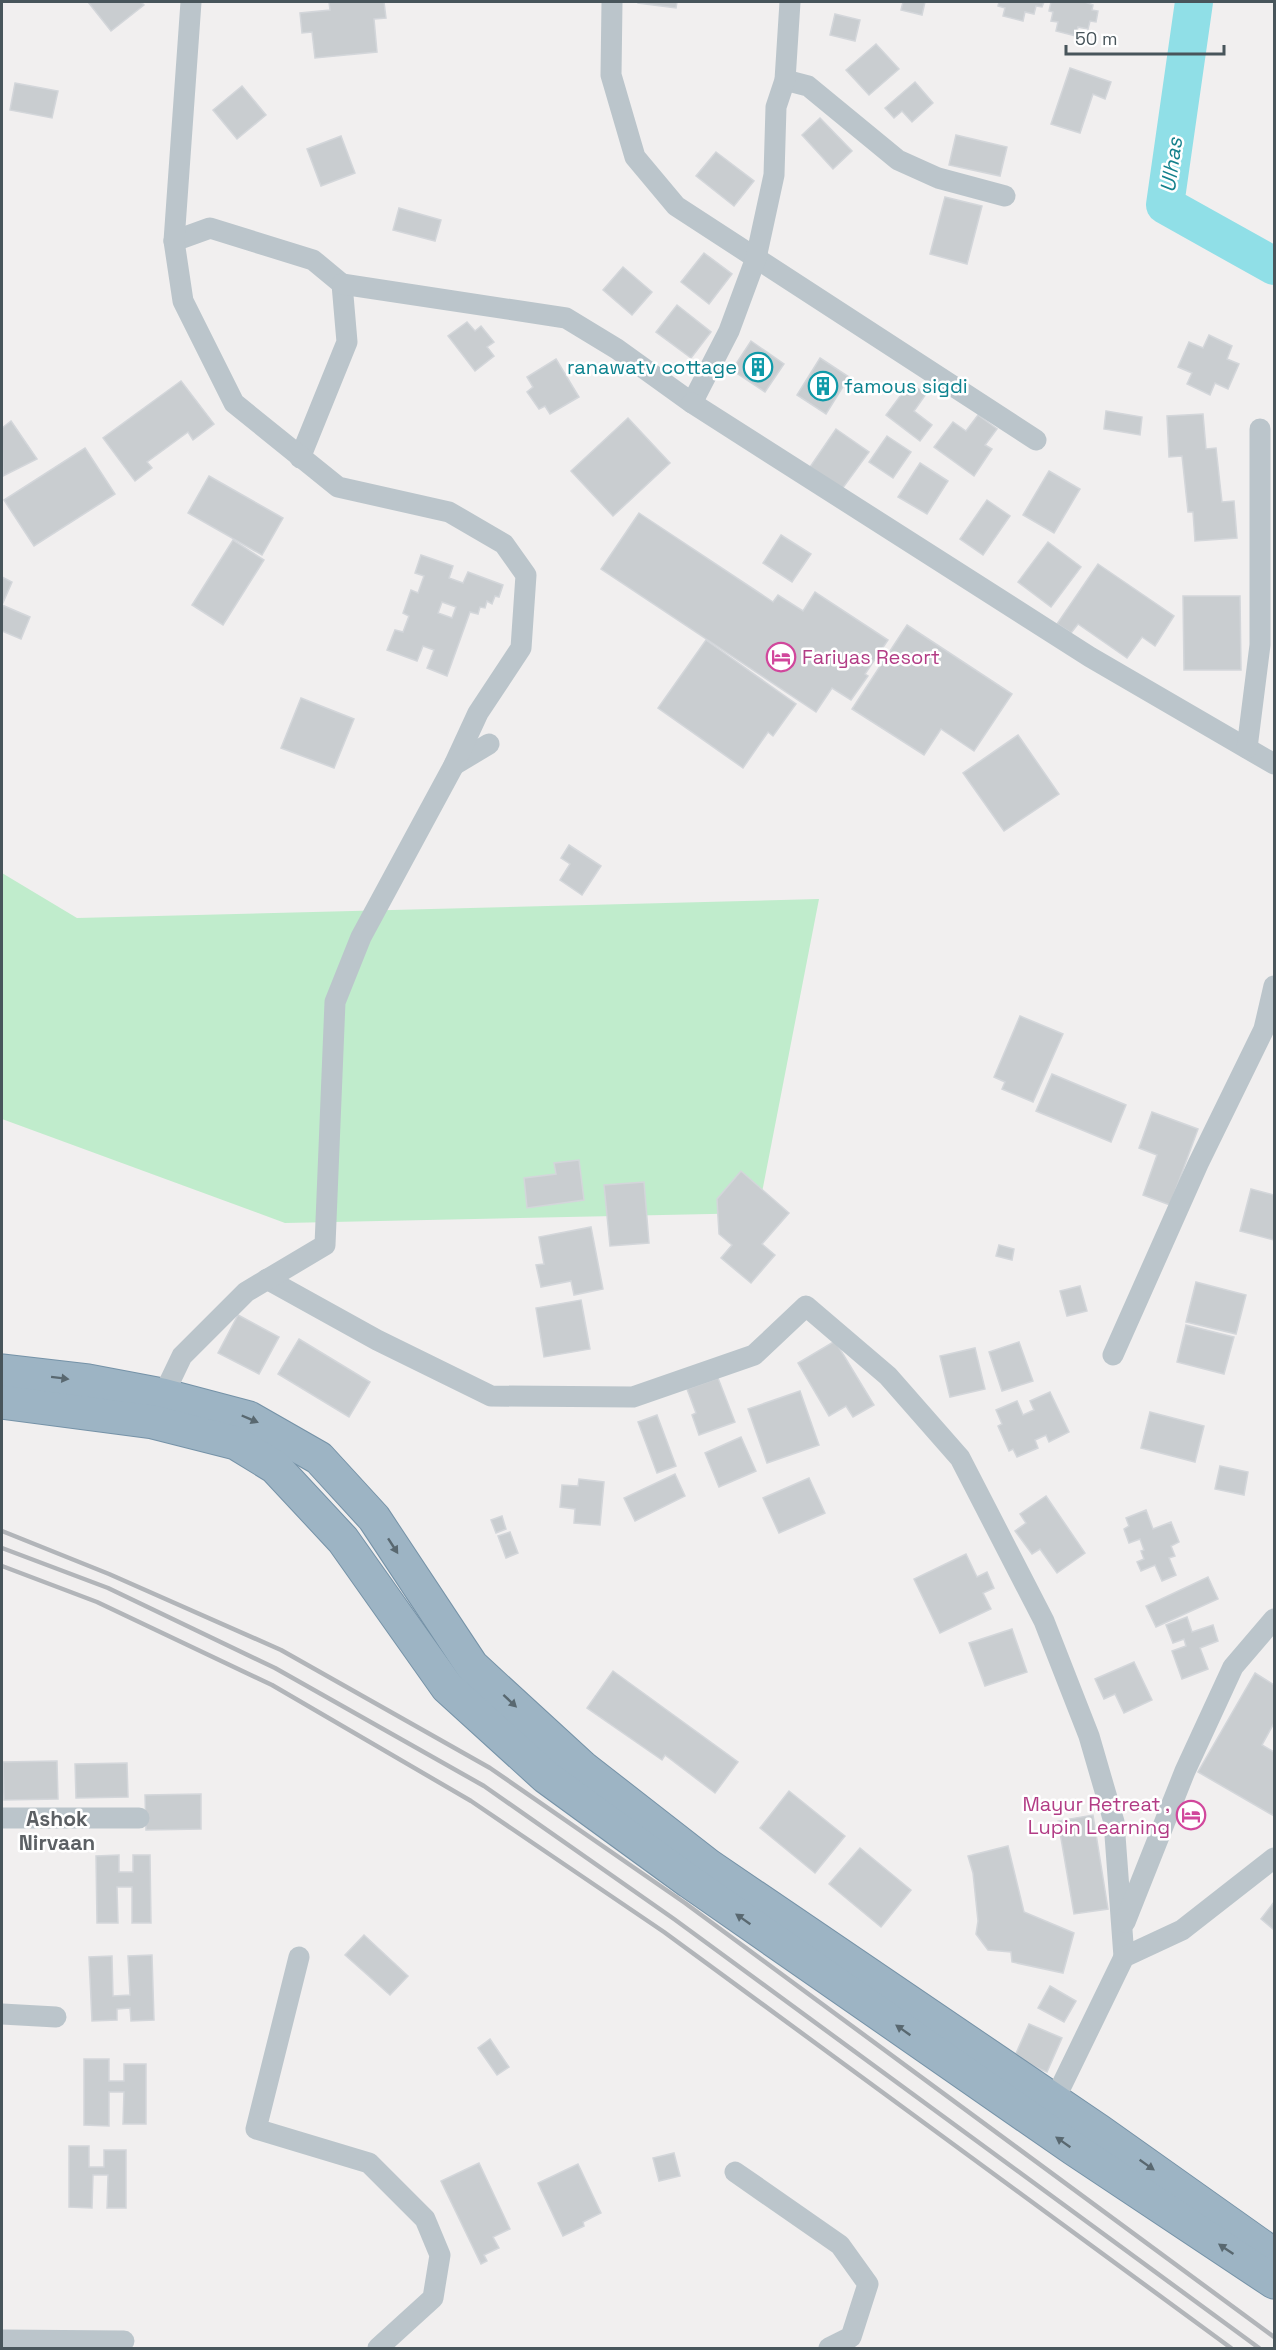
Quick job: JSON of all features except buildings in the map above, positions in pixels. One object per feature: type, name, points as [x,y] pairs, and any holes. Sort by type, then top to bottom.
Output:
[{"type":"highway","points":[[2,1371],[88,1382],[158,1408],[236,1443],[276,1467],[343,1540],[447,1687],[546,1777],[690,1882],[1074,2149],[1275,2282]]},
{"type":"highway","points":[[2,1402],[158,1408],[249,1418],[319,1458],[374,1518],[472,1666],[582,1767],[709,1866],[1275,2255]]},
{"type":"street","points":[[158,1408],[182,1356],[246,1292],[325,1245],[335,1002],[361,937],[454,765],[478,712],[521,648],[526,575],[504,544],[449,512],[338,487],[234,402],[183,301],[174,241],[191,2]]},
{"type":"street","points":[[612,2],[611,75],[635,157],[676,206],[1036,440]]},
{"type":"street","points":[[692,403],[729,332],[756,258],[774,175],[777,107],[785,80],[790,2]]},
{"type":"street","points":[[785,80],[808,86],[898,160],[938,178],[1005,196]]},
{"type":"street","points":[[174,241],[210,228],[314,260],[342,284],[566,318],[617,349],[692,403],[1090,657],[1275,764]]},
{"type":"street","points":[[300,458],[347,342],[342,284]]},
{"type":"street","points":[[1247,748],[1260,645],[1260,429]]},
{"type":"street","points":[[454,765],[489,744]]},
{"type":"street","points":[[1113,1355],[1198,1164],[1264,1029],[1275,987]]},
{"type":"street","points":[[267,1279],[377,1340],[491,1396],[633,1397],[754,1355],[806,1306],[888,1376],[960,1458],[1044,1621],[1089,1736],[1114,1822],[1124,1957],[1054,2101]]},
{"type":"street","points":[[1122,1929],[1185,1771],[1233,1667],[1275,1619]]},
{"type":"street","points":[[2,1818],[139,1818]]},
{"type":"street","points":[[1124,1957],[1182,1930],[1275,1858]]},
{"type":"street","points":[[299,1957],[256,2129],[369,2163],[425,2219],[440,2255],[434,2298],[378,2349]]},
{"type":"street","points":[[2,2014],[56,2017]]},
{"type":"street","points":[[735,2172],[840,2245],[868,2283],[851,2337],[829,2349]]},
{"type":"street","points":[[2,2340],[124,2341]]},
{"type":"green space","points":[[2,873],[77,918],[819,899],[758,1213],[285,1223],[2,1119]]},
{"type":"waterway","name":"Ulhas","points":[[1194,2],[1165,205],[1274,266]]},
{"type":"railway","points":[[2,1531],[109,1574],[281,1650],[490,1768],[685,1903],[1274,2337]]},
{"type":"railway","points":[[2,1548],[108,1588],[275,1668],[484,1786],[674,1919],[1259,2348]]},
{"type":"railway","points":[[2,1566],[97,1602],[272,1685],[471,1801],[664,1932],[1231,2348]]},
{"type":"place","name":"ranawatv cottage","points":[[758,367]]},
{"type":"place","name":"famous sigdi","points":[[823,386]]},
{"type":"place","name":"Fariyas Resort","points":[[781,657]]},
{"type":"place","name":"Mayur Retreat , Lupin Learning","points":[[1191,1815]]},
{"type":"district","name":"Ashok Nirvaan","points":[[57,1830]]}]
